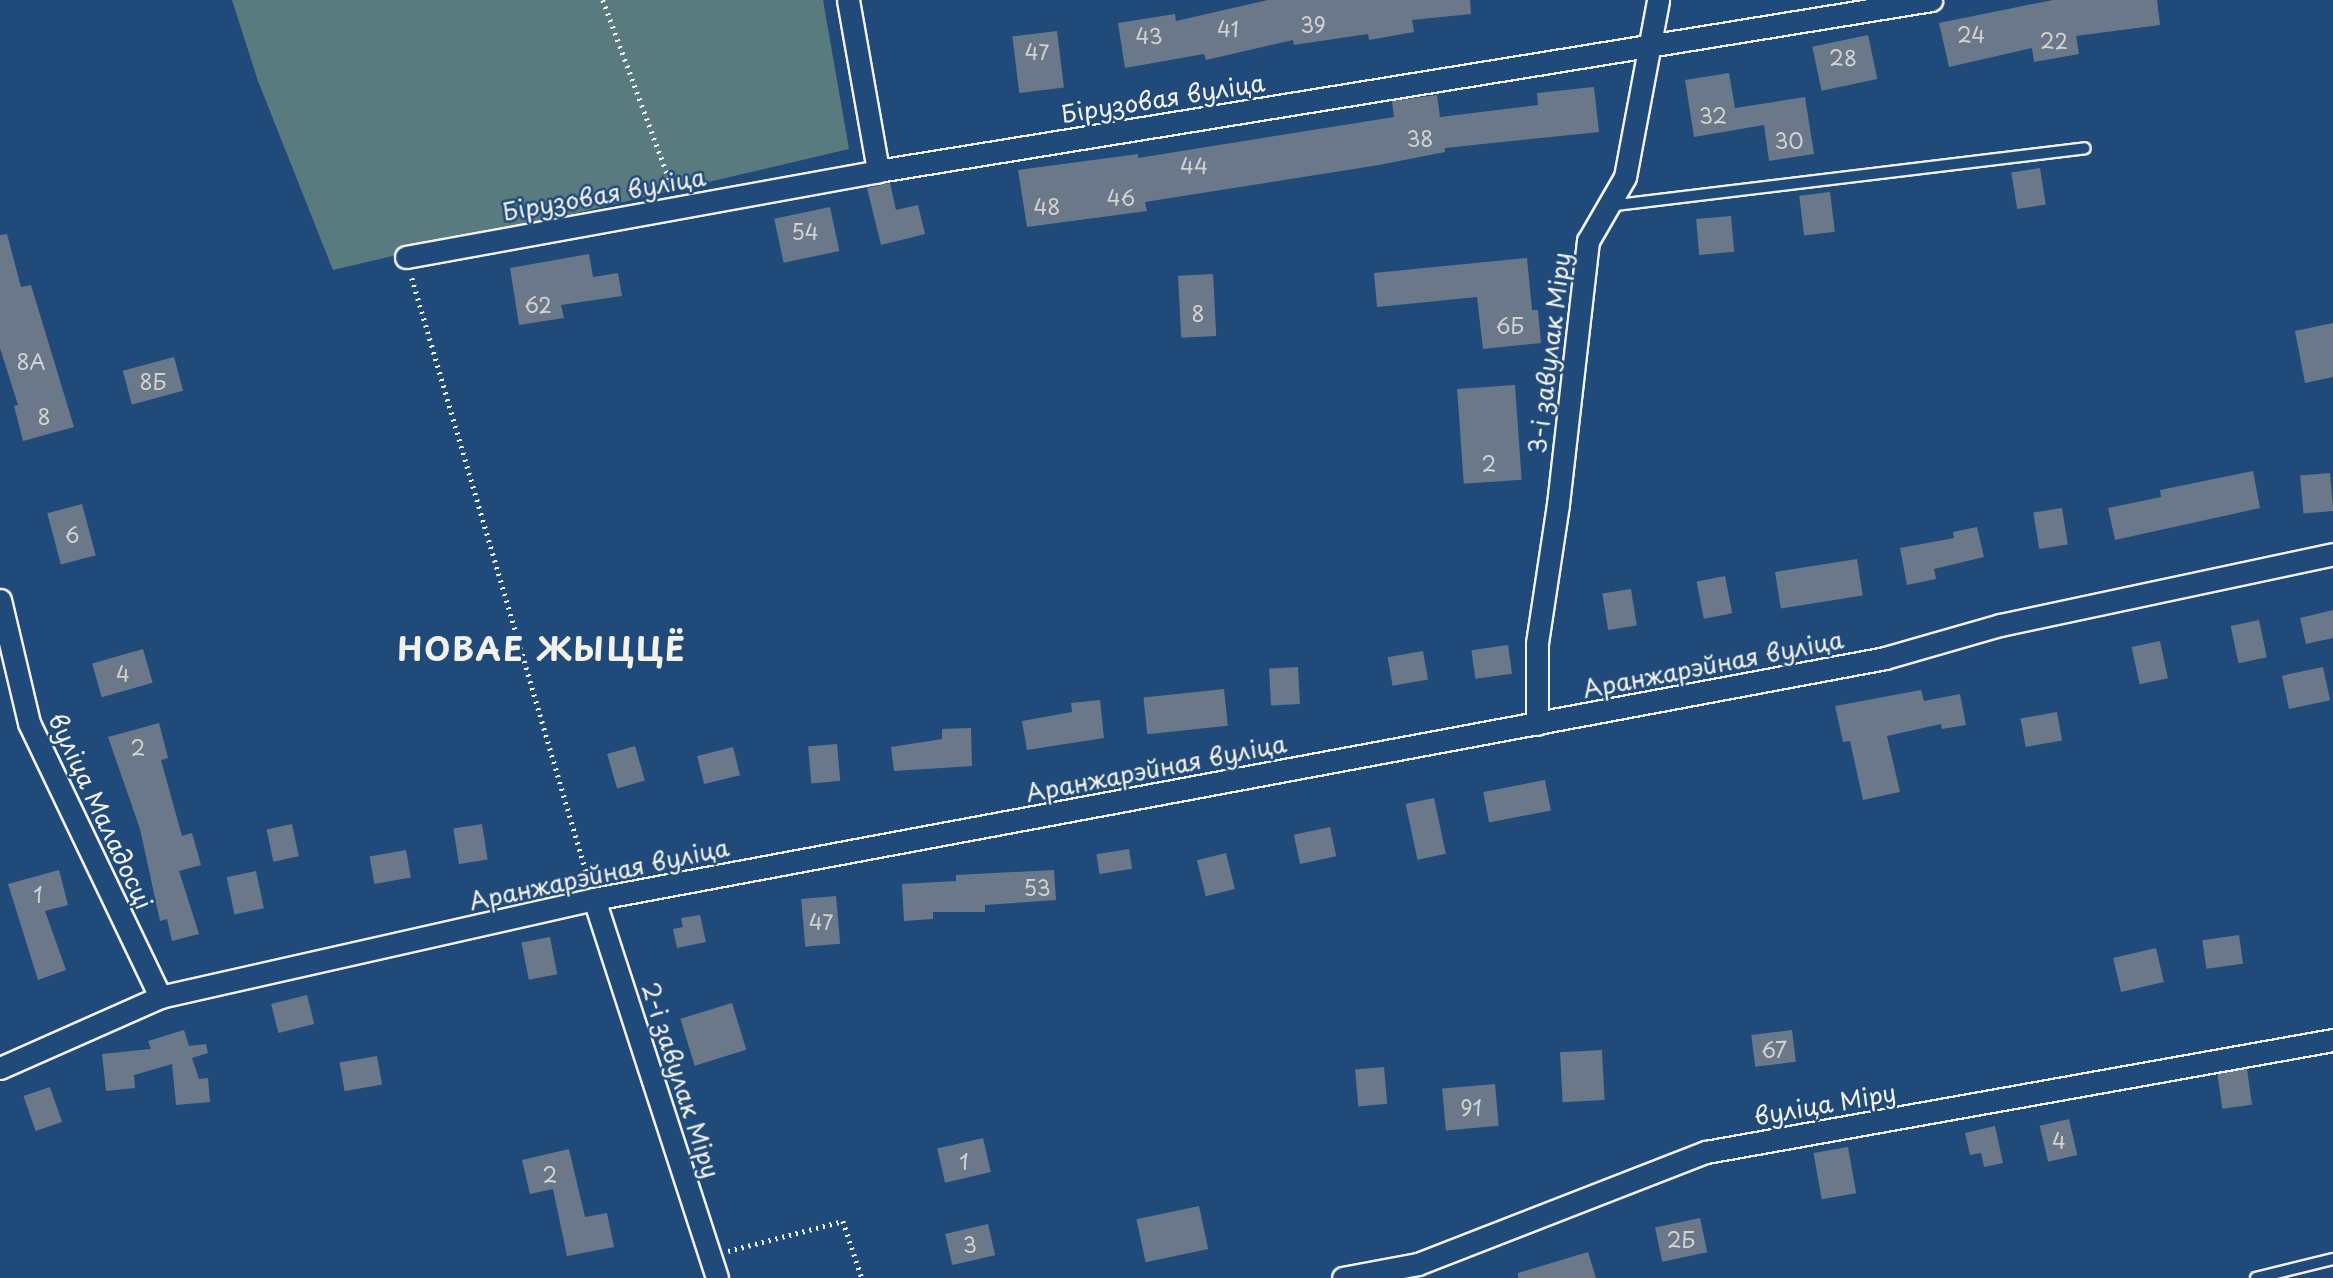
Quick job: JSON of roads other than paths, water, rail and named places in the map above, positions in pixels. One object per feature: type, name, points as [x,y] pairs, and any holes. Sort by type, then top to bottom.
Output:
[{"type":"street","points":[[848,0],[878,171]]},
{"type":"street","name":"3-і завулак Міру","points":[[1537,724],[1537,643],[1559,504],[1588,241],[1625,177],[1652,46],[1658,0]]},
{"type":"street","name":"Бірузовая вуліца","points":[[406,257],[878,171],[1931,0]]},
{"type":"street","name":"Аранжарэйная вуліца","points":[[0,1068],[160,997],[594,899],[1885,658],[2000,625],[2333,554]]},
{"type":"street","name":"вуліца Маладосці","points":[[0,600],[29,723],[160,997]]},
{"type":"street","name":"2-і завулак Міру","points":[[594,899],[718,1278]]},
{"type":"street","name":"вуліца Міру","points":[[1343,1278],[1418,1264],[1706,1152],[2333,1040]]},
{"type":"lane","points":[[1608,206],[2084,148]]},
{"type":"lane","points":[[2256,1278],[2333,1259]]},
{"type":"district","name":"НОВАЕ ЖЫЦЦЁ","points":[[542,648]]}]
